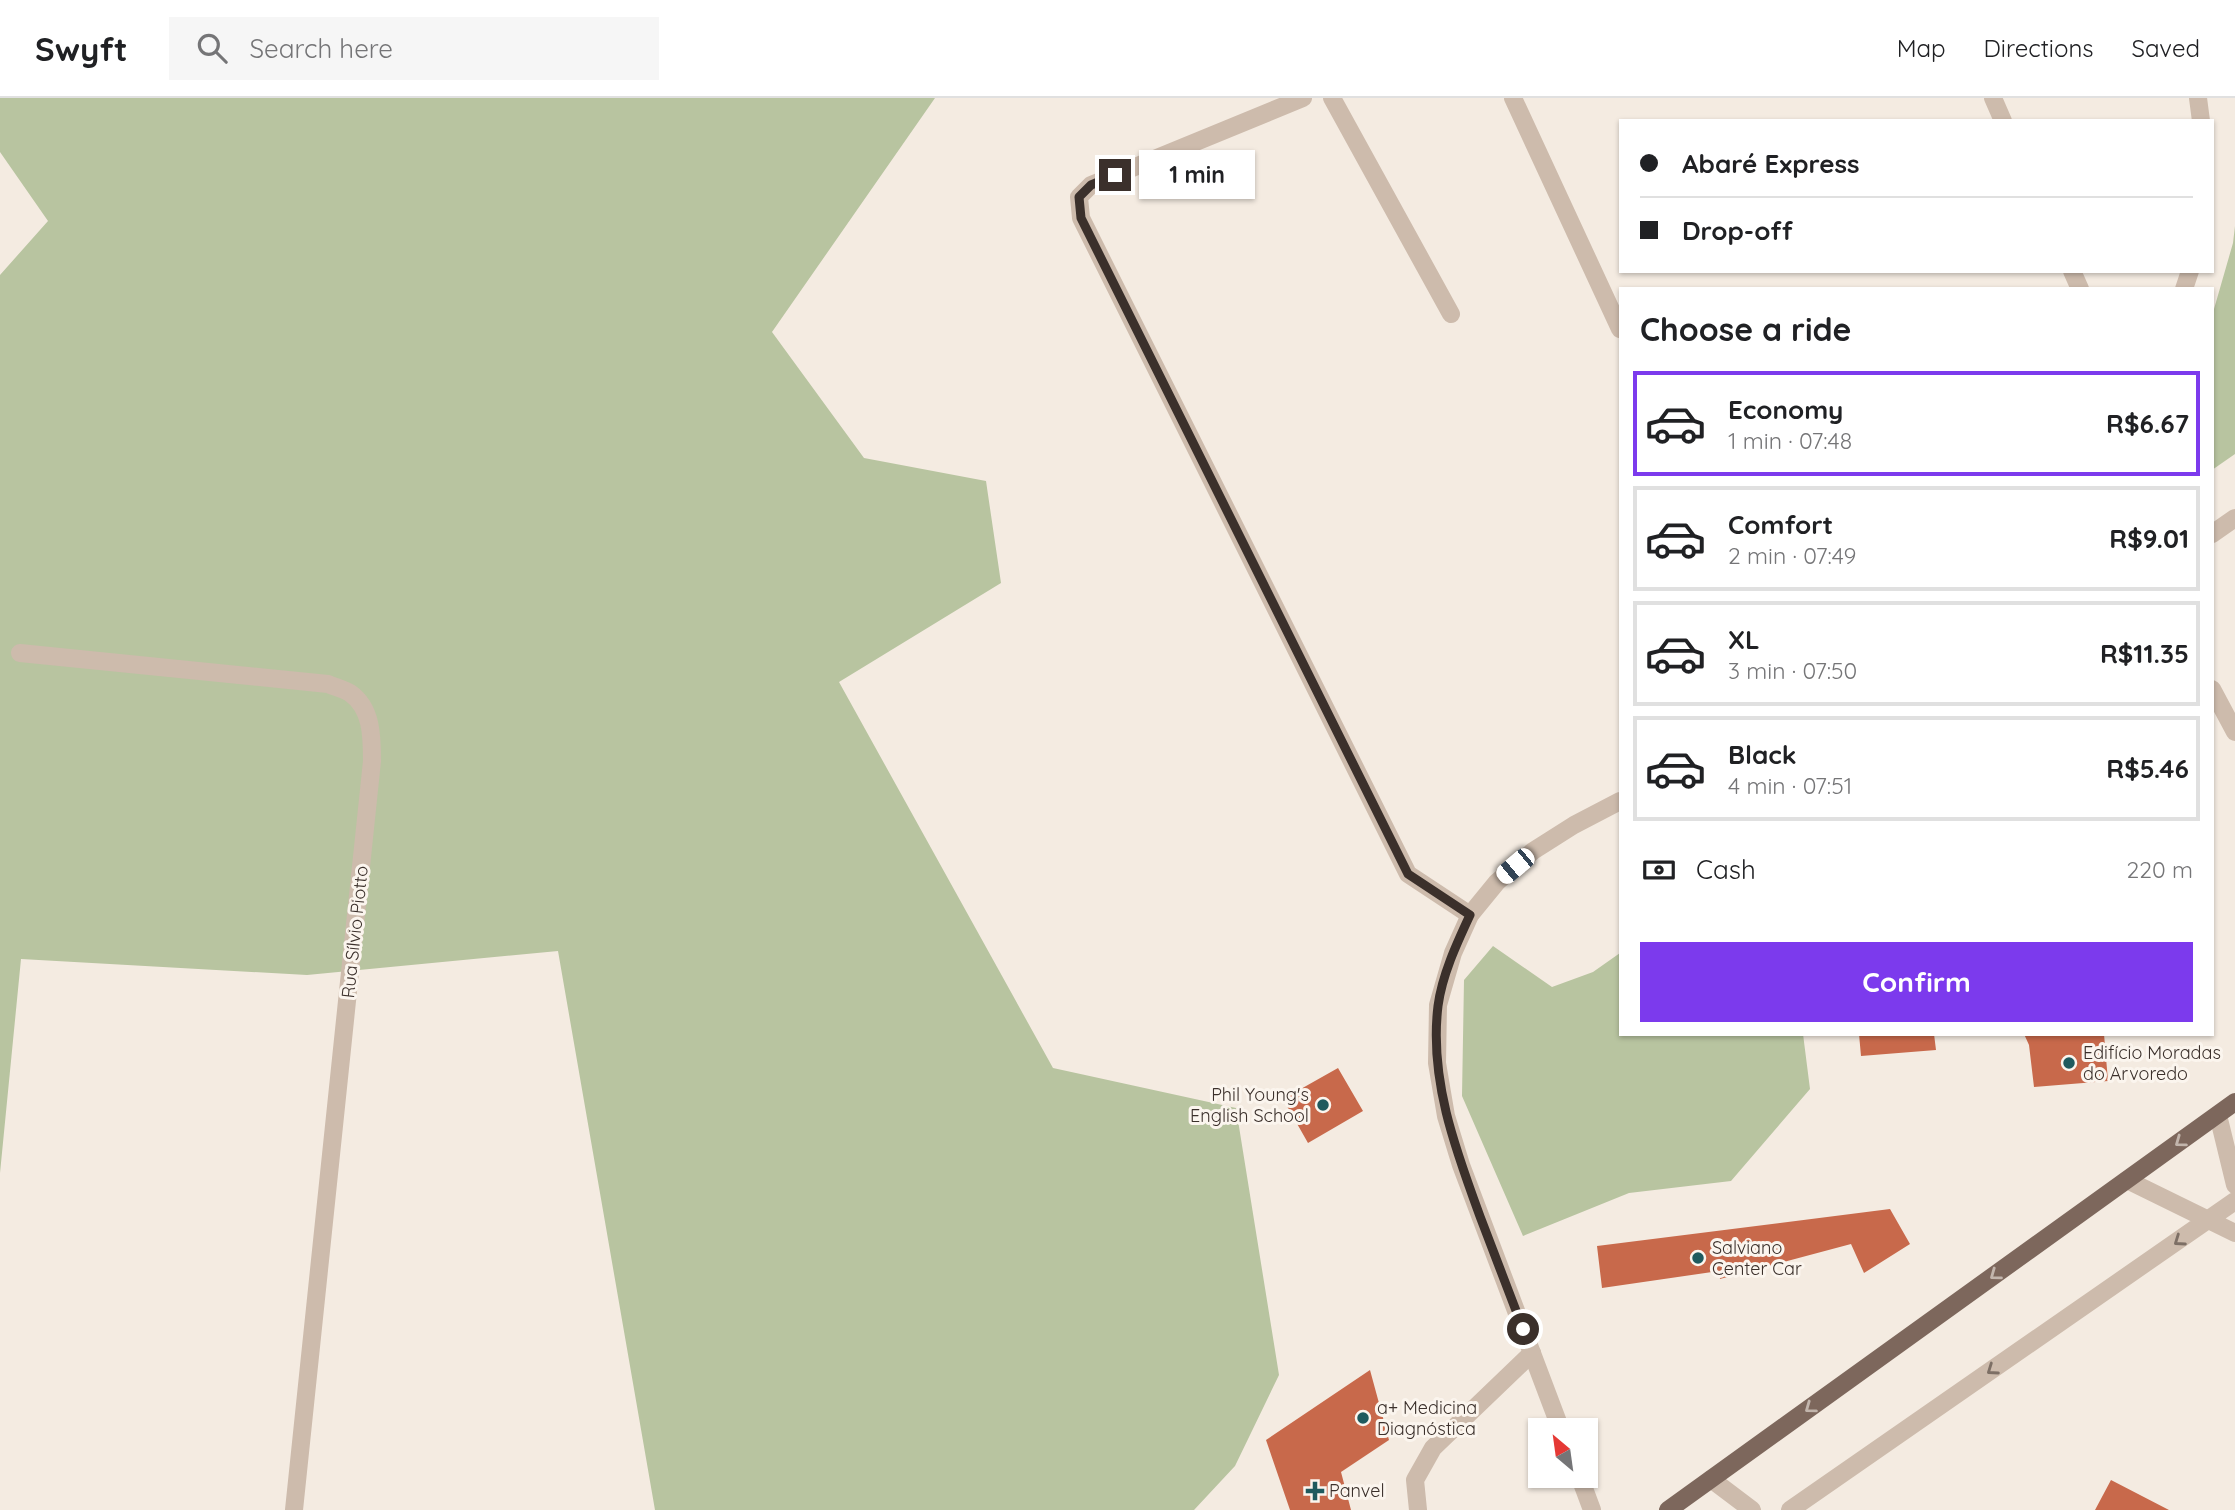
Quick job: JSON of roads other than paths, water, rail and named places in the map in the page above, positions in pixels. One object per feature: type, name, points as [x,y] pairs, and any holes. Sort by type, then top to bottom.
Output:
[{"type":"main road","points":[[1668,1510],[2235,1102]]},
{"type":"street","points":[[1303,98],[1091,185],[1079,197],[1081,218],[1408,874],[1470,915]]},
{"type":"street","points":[[1332,98],[1451,314]]},
{"type":"street","points":[[1513,98],[1619,327]]},
{"type":"street","points":[[1993,98],[2002,119]]},
{"type":"street","points":[[2198,98],[2201,119]]},
{"type":"street","points":[[2214,533],[2235,518]]},
{"type":"street","name":"Rua Sílvio Piotto","points":[[19,653],[328,684],[350,693],[365,711],[371,734],[372,761],[294,1510]]},
{"type":"street","points":[[2214,693],[2235,732]]},
{"type":"street","points":[[1556,1418],[1461,1165],[1446,1116],[1437,1063],[1438,1005],[1453,953],[1470,915],[1497,881],[1533,851],[1619,802]]},
{"type":"street","points":[[2218,1115],[2235,1185]]},
{"type":"street","points":[[2127,1180],[2235,1233]]},
{"type":"street","points":[[1790,1510],[2235,1201]]},
{"type":"street","points":[[1418,1510],[1415,1480],[1433,1448],[1532,1353]]},
{"type":"street","points":[[1712,1479],[1752,1510]]},
{"type":"street","points":[[1584,1488],[1592,1510]]},
{"type":"place","name":"Edifício Moradas do Arvoredo","points":[[2069,1063]]},
{"type":"place","name":"Phil Young's English School","points":[[1323,1105]]},
{"type":"place","name":"Salviano Center Car","points":[[1698,1258]]},
{"type":"place","name":"a+ Medicina Diagnóstica","points":[[1363,1418]]},
{"type":"place","name":"Panvel","points":[[1315,1491]]}]
